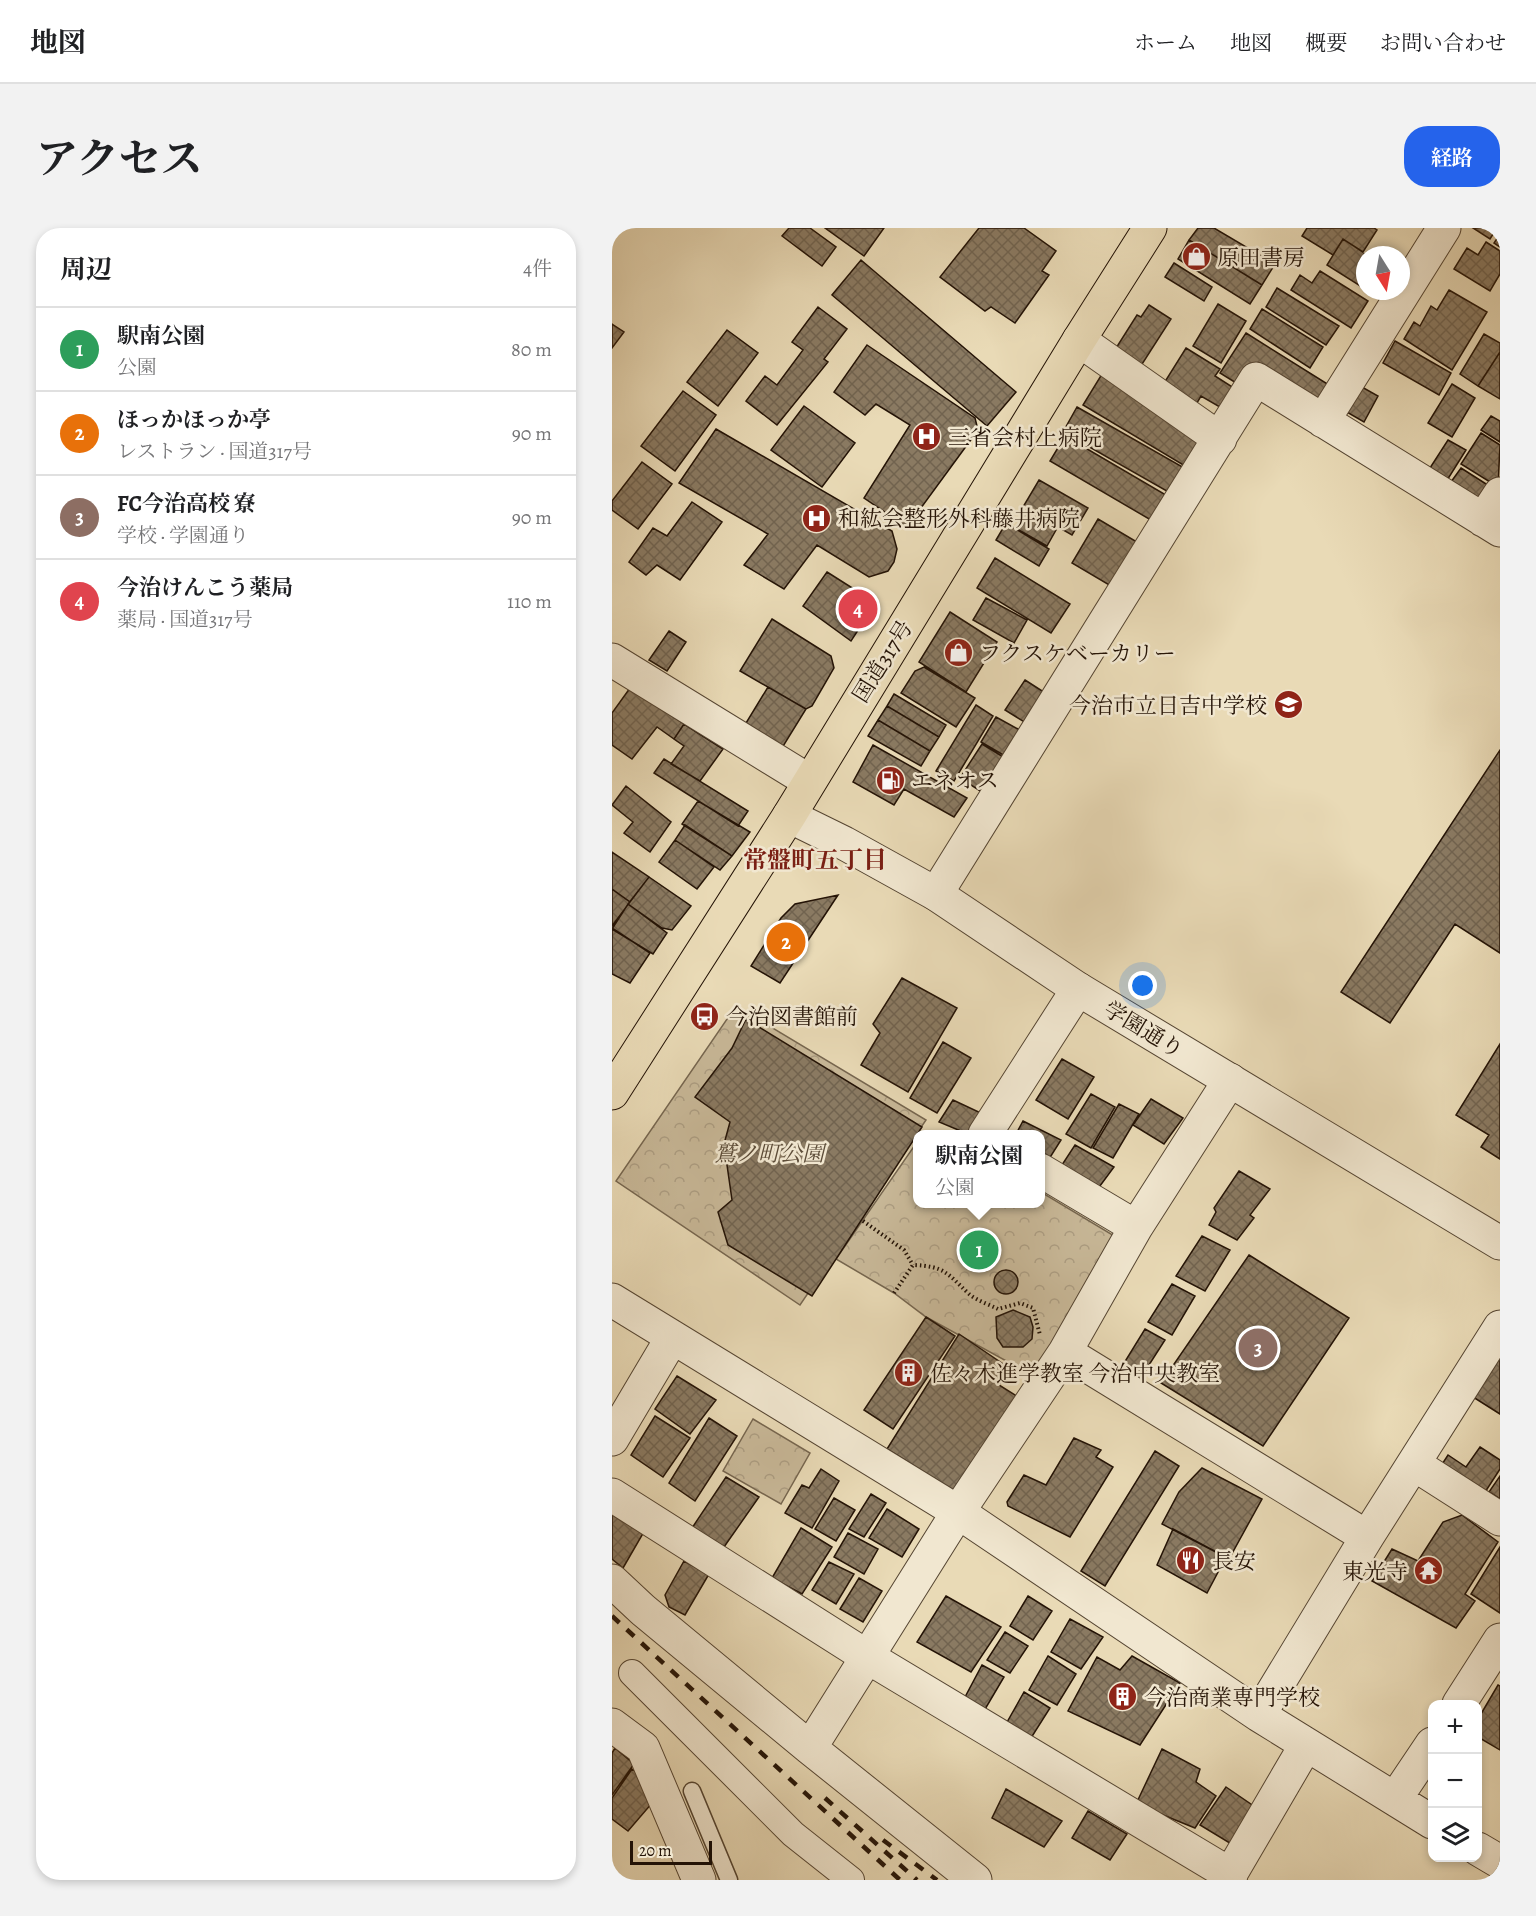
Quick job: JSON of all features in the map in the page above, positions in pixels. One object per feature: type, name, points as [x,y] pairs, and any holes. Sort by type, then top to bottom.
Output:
[{"type":"highway","name":"国道317号","points":[[612,1093],[789,816],[1079,340],[1150,228]]},
{"type":"street","points":[[1323,421],[1444,228]]},
{"type":"street","points":[[1079,340],[1220,439]]},
{"type":"street","points":[[936,894],[1256,379],[1323,421],[1494,514]]},
{"type":"street","points":[[612,660],[809,781]]},
{"type":"street","name":"学園通り","points":[[789,816],[844,843],[936,894],[1078,989],[1500,1243]]},
{"type":"street","points":[[988,1130],[1078,989]]},
{"type":"street","points":[[810,1748],[958,1512],[1065,1352],[1136,1227],[1230,1080]]},
{"type":"street","points":[[1045,1172],[1136,1227]]},
{"type":"street","points":[[612,1300],[958,1512],[1259,1715],[1428,1820]]},
{"type":"street","points":[[1259,1715],[1367,1537],[1500,1328]]},
{"type":"street","points":[[612,1439],[672,1338]]},
{"type":"street","points":[[1065,1352],[1367,1537]]},
{"type":"street","points":[[1414,1464],[1500,1518]]},
{"type":"street","points":[[612,1495],[866,1656],[1229,1877],[1306,1745]]},
{"type":"street","points":[[612,1581],[643,1610],[810,1748],[975,1880]]},
{"type":"street","points":[[1462,1700],[1500,1640]]},
{"type":"street","points":[[632,1673],[793,1834],[851,1880]]},
{"type":"street","points":[[615,1733],[643,1748],[699,1880]]},
{"type":"street","points":[[1395,1799],[1428,1750]]},
{"type":"street","points":[[1482,1851],[1500,1862]]},
{"type":"lane","points":[[692,1791],[729,1880]]},
{"type":"path","points":[[863,1221],[904,1250],[914,1265]]},
{"type":"path","points":[[894,1293],[914,1265]]},
{"type":"path","points":[[914,1265],[933,1266],[952,1275],[969,1294],[998,1310],[1020,1303],[1033,1308],[1040,1335],[1065,1352]]},
{"type":"green space","name":"鷲ノ町公園","points":[[736,1006],[926,1120],[919,1130],[913,1130],[913,1139],[800,1305],[616,1181]]},
{"type":"green space","points":[[913,1148],[913,1208],[1045,1208],[1045,1194],[1121,1240],[1039,1379],[926,1317],[894,1293],[836,1259]]},
{"type":"green space","points":[[753,1419],[810,1453],[781,1504],[723,1471]]},
{"type":"building","points":[[789,228],[810,228],[836,247],[822,266],[782,236]]},
{"type":"building","points":[[825,228],[884,228],[864,256]]},
{"type":"building","points":[[979,228],[1024,228],[1056,251],[1042,271],[1049,275],[1015,323],[991,307],[985,311],[940,277]]},
{"type":"building","points":[[1198,228],[1214,228],[1275,264],[1262,285],[1189,240]]},
{"type":"building","points":[[1307,228],[1374,228],[1377,230],[1367,246],[1356,247],[1343,239],[1333,255],[1302,236]]},
{"type":"building","points":[[1473,228],[1497,228],[1490,239]]},
{"type":"building","points":[[1500,234],[1500,247],[1494,243]]},
{"type":"building","points":[[1343,239],[1356,248],[1356,283],[1327,265]]},
{"type":"building","points":[[1189,240],[1262,285],[1250,304],[1178,259]]},
{"type":"building","points":[[1486,242],[1500,251],[1500,274],[1490,291],[1454,269],[1467,248],[1478,255]]},
{"type":"building","points":[[861,260],[1016,392],[987,426],[832,295]]},
{"type":"building","points":[[1174,263],[1212,287],[1204,301],[1165,277]]},
{"type":"building","points":[[1320,271],[1356,294],[1356,300],[1368,301],[1351,328],[1291,290],[1300,275],[1312,283]]},
{"type":"building","points":[[1277,288],[1339,326],[1326,345],[1266,307]]},
{"type":"building","points":[[1449,290],[1487,312],[1452,370],[1404,339],[1414,322],[1420,326],[1431,306],[1437,310]]},
{"type":"building","points":[[1218,304],[1246,321],[1221,363],[1193,346]]},
{"type":"building","points":[[1149,305],[1171,319],[1137,372],[1111,356],[1137,315],[1141,317]]},
{"type":"building","points":[[818,307],[847,329],[824,359],[828,362],[777,425],[746,401],[765,376],[777,385],[803,350],[792,342]]},
{"type":"building","points":[[1262,309],[1323,347],[1310,368],[1250,329]]},
{"type":"building","points":[[612,324],[624,332],[612,348]]},
{"type":"building","points":[[727,330],[758,353],[718,406],[687,382]]},
{"type":"building","points":[[1246,333],[1329,385],[1316,405],[1241,386],[1220,373]]},
{"type":"building","points":[[1484,334],[1500,343],[1500,352],[1478,386],[1460,374]]},
{"type":"building","points":[[1395,341],[1451,373],[1439,395],[1383,363]]},
{"type":"building","points":[[867,345],[975,418],[978,430],[907,527],[864,498],[910,425],[876,404],[865,415],[834,392]]},
{"type":"building","points":[[1186,348],[1220,369],[1215,376],[1237,390],[1225,410],[1201,396],[1194,408],[1161,388]]},
{"type":"building","points":[[1500,352],[1500,399],[1478,386]]},
{"type":"building","points":[[1102,374],[1209,439],[1190,469],[1083,405]]},
{"type":"building","points":[[1353,382],[1378,396],[1364,422],[1338,407]]},
{"type":"building","points":[[1452,384],[1475,398],[1452,437],[1428,423]]},
{"type":"building","points":[[683,391],[716,415],[675,471],[641,446]]},
{"type":"building","points":[[804,406],[855,443],[822,487],[771,450]]},
{"type":"building","points":[[1077,407],[1186,469],[1172,494],[1063,432]]},
{"type":"building","points":[[1491,416],[1500,421],[1500,442],[1481,430]]},
{"type":"building","points":[[716,429],[892,531],[897,549],[894,562],[888,571],[869,577],[817,545],[784,589],[744,565],[768,534],[679,483]]},
{"type":"building","points":[[1481,433],[1500,445],[1498,487],[1461,464]]},
{"type":"building","points":[[1065,436],[1171,498],[1156,523],[1050,461]]},
{"type":"building","points":[[1448,440],[1466,450],[1446,482],[1428,471]]},
{"type":"building","points":[[642,462],[672,484],[638,529],[612,510],[612,501]]},
{"type":"building","points":[[1461,468],[1494,489],[1481,507],[1448,486]]},
{"type":"building","points":[[1039,480],[1088,508],[1072,535],[1023,507]]},
{"type":"building","points":[[692,502],[722,522],[680,580],[657,565],[646,575],[629,562],[653,528],[667,536]]},
{"type":"building","points":[[1027,512],[1056,530],[1047,546],[1017,529]]},
{"type":"building","points":[[1098,519],[1142,545],[1116,589],[1072,563]]},
{"type":"building","points":[[1006,523],[1049,549],[1039,566],[996,540]]},
{"type":"building","points":[[995,558],[1070,604],[1051,633],[977,588]]},
{"type":"building","points":[[827,572],[876,603],[851,641],[803,606]]},
{"type":"building","points":[[986,598],[1027,620],[1014,643],[973,620]]},
{"type":"building","points":[[950,612],[997,642],[966,692],[919,662]]},
{"type":"building","points":[[772,619],[831,656],[834,668],[812,706],[806,709],[740,671]]},
{"type":"building","points":[[669,631],[686,642],[667,671],[649,660]]},
{"type":"building","points":[[924,667],[975,698],[956,727],[901,693],[915,671]]},
{"type":"building","points":[[1025,680],[1050,696],[1031,726],[1005,710]]},
{"type":"building","points":[[768,687],[806,709],[782,748],[746,723]]},
{"type":"building","points":[[630,688],[684,724],[674,739],[657,727],[632,759],[612,745],[612,713]]},
{"type":"building","points":[[894,694],[946,725],[939,737],[887,706]]},
{"type":"building","points":[[976,705],[993,716],[954,781],[936,771]]},
{"type":"building","points":[[887,706],[939,737],[930,751],[878,720]]},
{"type":"building","points":[[996,717],[1027,734],[1012,760],[981,742]]},
{"type":"building","points":[[878,720],[930,751],[921,766],[868,736]]},
{"type":"building","points":[[684,724],[723,749],[700,781],[671,764],[684,746],[674,739]]},
{"type":"building","points":[[982,744],[1010,761],[988,796],[960,778]]},
{"type":"building","points":[[873,745],[967,798],[954,817],[904,789],[894,805],[853,782]]},
{"type":"building","points":[[1500,750],[1500,953],[1455,924],[1390,1023],[1341,992]]},
{"type":"building","points":[[664,759],[748,811],[738,826],[654,773]]},
{"type":"building","points":[[626,786],[671,822],[650,852],[624,833],[633,822],[612,805]]},
{"type":"building","points":[[698,801],[750,832],[732,856],[682,824]]},
{"type":"building","points":[[685,825],[732,856],[720,870],[675,840]]},
{"type":"building","points":[[675,840],[714,867],[697,889],[659,862]]},
{"type":"building","points":[[612,852],[649,877],[630,902],[612,889]]},
{"type":"building","points":[[649,877],[691,906],[672,930],[662,928],[628,904]]},
{"type":"building","points":[[612,889],[630,902],[612,926]]},
{"type":"building","points":[[838,895],[780,983],[751,966],[781,918],[795,904]]},
{"type":"building","points":[[628,904],[667,933],[653,954],[612,929]]},
{"type":"building","points":[[612,928],[650,953],[630,983],[612,974]]},
{"type":"building","points":[[902,978],[957,1008],[908,1092],[861,1065],[880,1033],[873,1024]]},
{"type":"building","name":"鷲ノ町公園","points":[[746,1019],[922,1127],[920,1130],[913,1130],[913,1141],[812,1296],[728,1245],[718,1212],[732,1200],[724,1144],[730,1122],[695,1097],[732,1048]]},
{"type":"building","points":[[943,1042],[971,1058],[937,1113],[910,1098]]},
{"type":"building","points":[[1500,1044],[1500,1159],[1481,1147],[1489,1135],[1456,1115]]},
{"type":"building","points":[[1062,1059],[1094,1077],[1068,1119],[1036,1100]]},
{"type":"building","points":[[1091,1094],[1115,1107],[1091,1148],[1066,1134]]},
{"type":"building","points":[[1151,1099],[1183,1118],[1164,1144],[1133,1125]]},
{"type":"building","points":[[953,1100],[983,1114],[971,1130],[958,1130],[939,1122]]},
{"type":"building","points":[[1119,1104],[1139,1114],[1113,1158],[1093,1148]]},
{"type":"building","points":[[1023,1121],[1041,1130],[1018,1130]]},
{"type":"building","points":[[1045,1132],[1061,1140],[1049,1159],[1045,1157]]},
{"type":"building","points":[[1075,1145],[1114,1167],[1094,1194],[1058,1171]]},
{"type":"building","points":[[1239,1171],[1270,1189],[1250,1215],[1254,1218],[1237,1240],[1209,1225],[1216,1212],[1214,1208]]},
{"type":"building","points":[[1202,1236],[1230,1250],[1205,1291],[1176,1276]]},
{"type":"building","points":[[1249,1255],[1349,1318],[1263,1446],[1161,1383]]},
{"type":"building","points":[[1006,1270],[1015,1273],[1018,1282],[1015,1291],[1006,1294],[997,1291],[994,1282],[997,1273]]},
{"type":"building","points":[[1172,1284],[1195,1296],[1172,1335],[1148,1322]]},
{"type":"building","points":[[1013,1310],[1030,1317],[1033,1327],[1032,1339],[1023,1347],[1003,1347],[997,1338],[996,1317]]},
{"type":"building","name":"佐々木進学教室 今治中央教室","points":[[926,1317],[955,1336],[893,1429],[864,1410]]},
{"type":"building","points":[[1145,1329],[1165,1340],[1140,1379],[1121,1368]]},
{"type":"building","points":[[959,1334],[1009,1368],[999,1385],[1020,1398],[960,1495],[887,1449]]},
{"type":"building","points":[[1500,1355],[1500,1414],[1473,1397]]},
{"type":"building","points":[[677,1376],[716,1400],[690,1434],[655,1409]]},
{"type":"building","points":[[655,1416],[690,1438],[663,1477],[631,1455]]},
{"type":"building","points":[[709,1418],[737,1436],[695,1501],[669,1483]]},
{"type":"building","points":[[1074,1438],[1101,1450],[1096,1457],[1113,1467],[1070,1537],[1008,1506],[1007,1502],[1024,1475],[1046,1485]]},
{"type":"building","points":[[1480,1447],[1500,1460],[1500,1469],[1480,1500],[1437,1472],[1448,1455],[1466,1467]]},
{"type":"building","points":[[1155,1451],[1179,1466],[1105,1586],[1081,1571]]},
{"type":"building","points":[[1202,1468],[1262,1499],[1229,1559],[1162,1524],[1179,1492]]},
{"type":"building","points":[[821,1469],[839,1481],[812,1528],[785,1513],[802,1485],[809,1488]]},
{"type":"building","points":[[1500,1476],[1500,1499],[1489,1492]]},
{"type":"building","points":[[726,1477],[759,1497],[724,1547],[692,1528]]},
{"type":"building","points":[[871,1494],[886,1503],[864,1537],[849,1529]]},
{"type":"building","points":[[834,1498],[855,1510],[836,1541],[815,1529]]},
{"type":"building","points":[[612,1507],[645,1530],[623,1568],[612,1559]]},
{"type":"building","points":[[887,1509],[919,1529],[902,1557],[869,1538]]},
{"type":"building","name":"東光寺","points":[[1462,1515],[1498,1542],[1465,1594],[1475,1601],[1456,1628],[1372,1581],[1392,1549],[1418,1561],[1443,1522]]},
{"type":"building","points":[[801,1528],[832,1547],[802,1594],[772,1578]]},
{"type":"building","name":"長安","points":[[1173,1529],[1226,1557],[1207,1593],[1157,1565]]},
{"type":"building","points":[[848,1533],[878,1549],[864,1574],[834,1557]]},
{"type":"building","points":[[1500,1547],[1500,1613],[1471,1594]]},
{"type":"building","points":[[684,1561],[709,1574],[685,1615],[669,1607],[665,1595]]},
{"type":"building","points":[[829,1562],[854,1574],[836,1604],[812,1590]]},
{"type":"building","points":[[859,1578],[882,1591],[863,1622],[840,1609]]},
{"type":"building","points":[[946,1596],[1001,1627],[971,1672],[917,1642]]},
{"type":"building","points":[[1028,1596],[1052,1611],[1033,1640],[1010,1626]]},
{"type":"building","points":[[1070,1619],[1103,1637],[1081,1669],[1051,1652]]},
{"type":"building","points":[[1005,1632],[1028,1646],[1010,1673],[987,1660]]},
{"type":"building","points":[[1048,1656],[1076,1674],[1057,1705],[1029,1690]]},
{"type":"building","name":"今治商業専門学校","points":[[1132,1656],[1180,1683],[1140,1745],[1068,1711],[1097,1657],[1120,1670]]},
{"type":"building","points":[[982,1665],[1004,1677],[984,1711],[964,1699]]},
{"type":"building","points":[[1498,1685],[1500,1686],[1500,1750],[1482,1739],[1482,1712]]},
{"type":"building","points":[[1024,1692],[1050,1708],[1031,1738],[1006,1724]]},
{"type":"building","points":[[615,1748],[634,1764],[612,1795],[612,1753]]},
{"type":"building","points":[[1162,1749],[1200,1769],[1196,1782],[1216,1796],[1195,1828],[1136,1804]]},
{"type":"building","points":[[632,1769],[639,1774],[653,1802],[628,1831],[612,1819],[612,1798]]},
{"type":"building","points":[[1226,1787],[1258,1809],[1233,1845],[1200,1825]]},
{"type":"building","points":[[1006,1789],[1062,1821],[1044,1847],[992,1818]]},
{"type":"building","points":[[1088,1811],[1127,1834],[1110,1860],[1072,1838]]},
{"type":"railway","points":[[612,1616],[900,1880]]},
{"type":"railway","points":[[825,1798],[917,1880]]},
{"type":"railway","points":[[883,1840],[937,1880]]},
{"type":"place","name":"原田書房","points":[[1196,257]]},
{"type":"place","name":"三省会村上病院","points":[[927,437]]},
{"type":"place","name":"和紘会整形外科藤井病院","points":[[817,518]]},
{"type":"place","name":"今治けんこう薬局","points":[[858,609]]},
{"type":"place","name":"フクスケベーカリー","points":[[958,653]]},
{"type":"place","name":"今治市立日吉中学校","points":[[1288,705]]},
{"type":"place","name":"エネオス","points":[[890,780]]},
{"type":"place","name":"ほっかほっか亭","points":[[786,942]]},
{"type":"place","name":"今治図書館前","points":[[705,1016]]},
{"type":"place","name":"駅南公園","points":[[979,1250]]},
{"type":"place","name":"FC今治高校 寮","points":[[1258,1348]]},
{"type":"place","name":"佐々木進学教室 今治中央教室","points":[[909,1373]]},
{"type":"place","name":"長安","points":[[1191,1561]]},
{"type":"place","name":"東光寺","points":[[1429,1571]]},
{"type":"place","name":"今治商業専門学校","points":[[1123,1697]]},
{"type":"district","name":"常盤町五丁目","points":[[815,860]]}]
